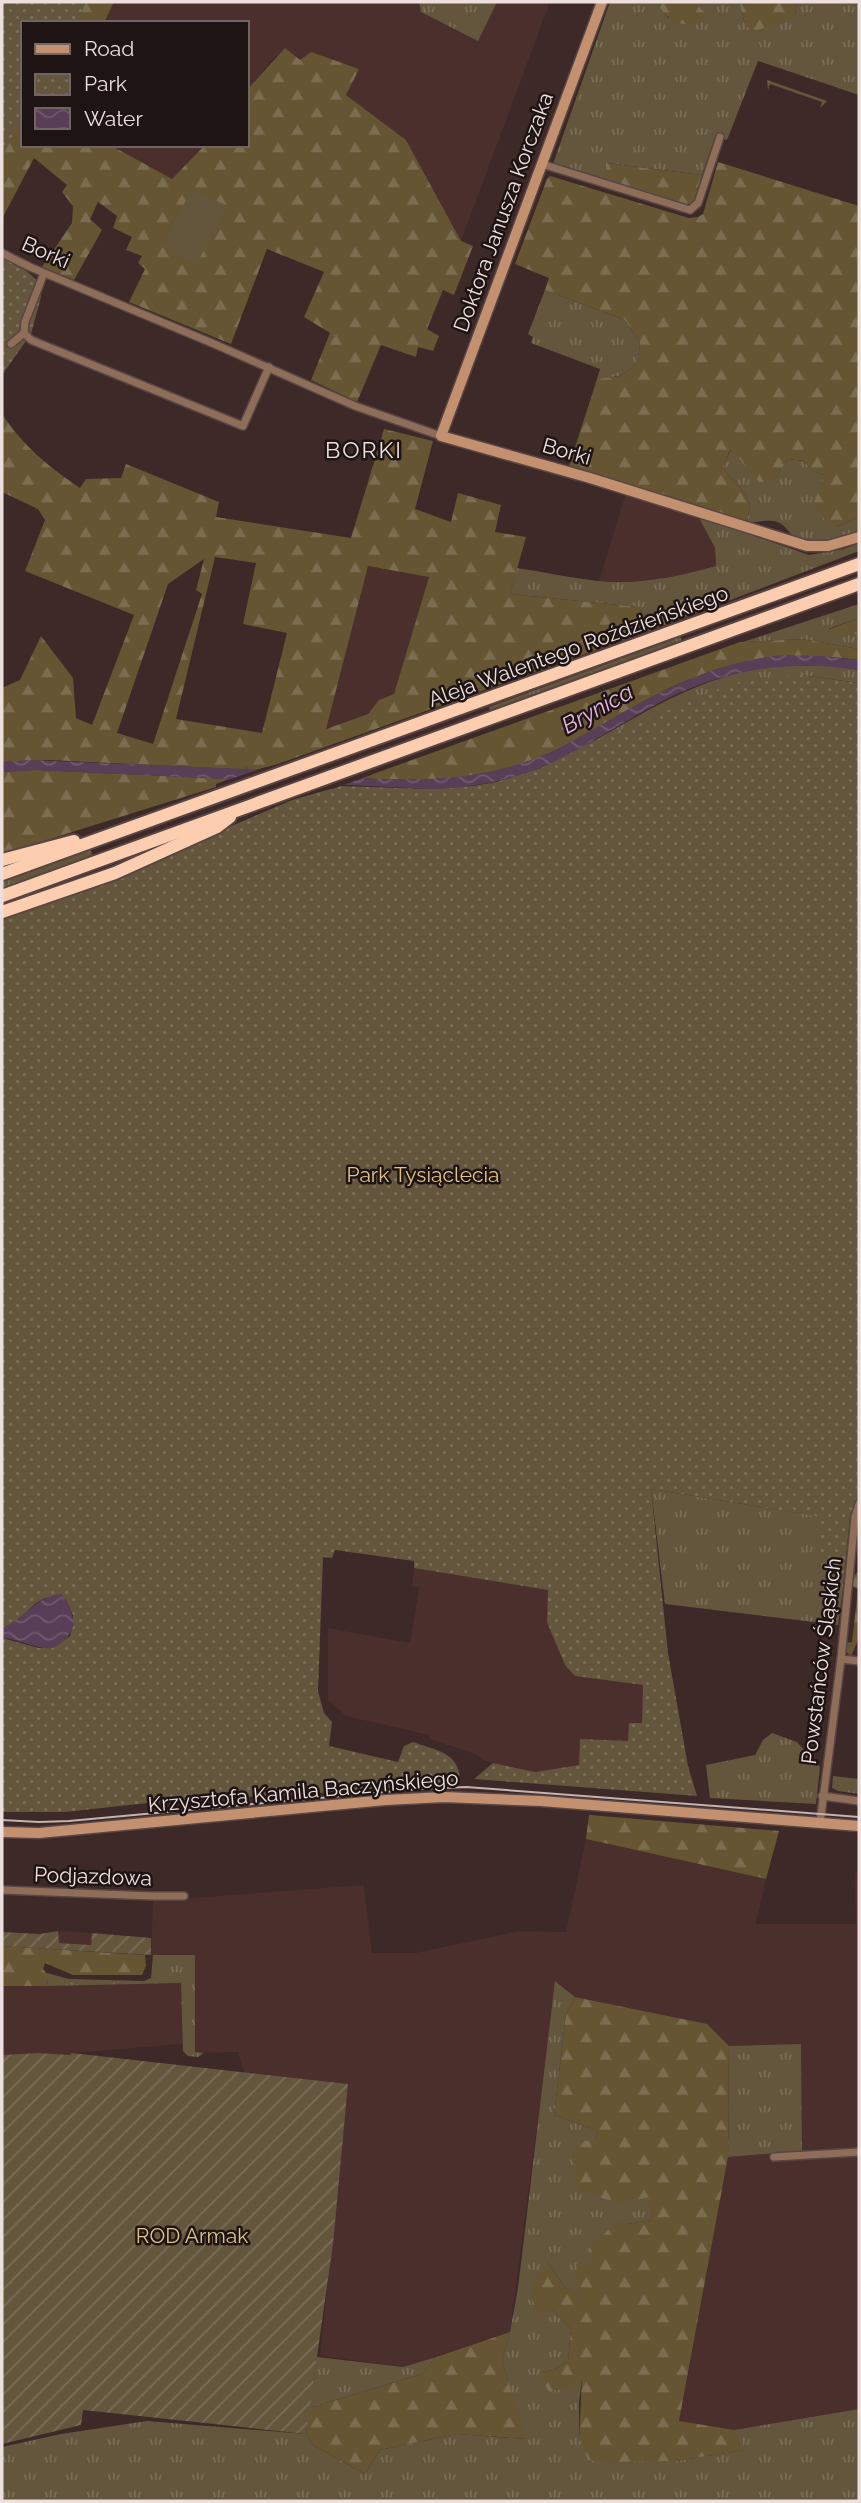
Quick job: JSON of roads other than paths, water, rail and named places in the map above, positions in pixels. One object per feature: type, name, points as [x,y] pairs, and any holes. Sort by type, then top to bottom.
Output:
[{"type":"highway","name":"Aleja Walentego Roździeńskiego","points":[[122,831],[859,564]]},
{"type":"highway","name":"Aleja Walentego Roździeńskiego","points":[[243,808],[859,584]]},
{"type":"highway","points":[[823,597],[859,592]]},
{"type":"highway","points":[[2,896],[243,808]]},
{"type":"highway","points":[[2,912],[115,873],[216,827],[243,808]]},
{"type":"highway","points":[[2,860],[33,850],[122,831]]},
{"type":"highway","points":[[2,874],[122,831]]},
{"type":"street","name":"Doktora Janusza Korczaka","points":[[441,436],[602,2]]},
{"type":"street","points":[[542,164],[690,210],[698,203],[720,137]]},
{"type":"street","name":"Borki","points":[[2,253],[355,406],[441,436],[590,478],[807,546],[828,546],[859,537]]},
{"type":"street","points":[[11,344],[24,333],[25,322],[44,273]]},
{"type":"street","points":[[24,333],[31,340],[243,426],[269,367]]},
{"type":"street","name":"Powstańców Śląskich","points":[[820,1823],[841,1660],[855,1517],[859,1504]]},
{"type":"street","points":[[850,1564],[859,1565]]},
{"type":"street","points":[[841,1660],[859,1661]]},
{"type":"street","points":[[822,1796],[859,1801]]},
{"type":"street","name":"Krzysztofa Kamila Baczyńskiego","points":[[2,1832],[39,1833],[386,1800],[444,1797],[541,1801],[859,1826]]},
{"type":"street","name":"Podjazdowa","points":[[2,1890],[184,1896]]},
{"type":"street","points":[[774,2157],[859,2152]]},
{"type":"water","points":[[784,655],[859,660],[859,670],[789,666],[721,677],[677,694],[541,768],[514,777],[473,785],[431,789],[35,770],[2,772],[2,762],[29,760],[245,769],[246,766],[248,769],[357,778],[429,779],[465,776],[500,769],[544,755],[648,699],[713,670],[759,658]]},
{"type":"water","points":[[62,1594],[72,1613],[73,1625],[61,1643],[48,1648],[2,1638],[2,1628],[45,1599]]},
{"type":"tram line","points":[[2,1820],[69,1821],[418,1789],[466,1787],[859,1817]]},
{"type":"district","name":"BORKI","points":[[364,449]]},
{"type":"water label","name":"Brynica","points":[[597,708]]},
{"type":"park label","name":"Park Tysiąclecia","points":[[423,1174]]},
{"type":"park label","name":"ROD Armak","points":[[192,2235]]}]
